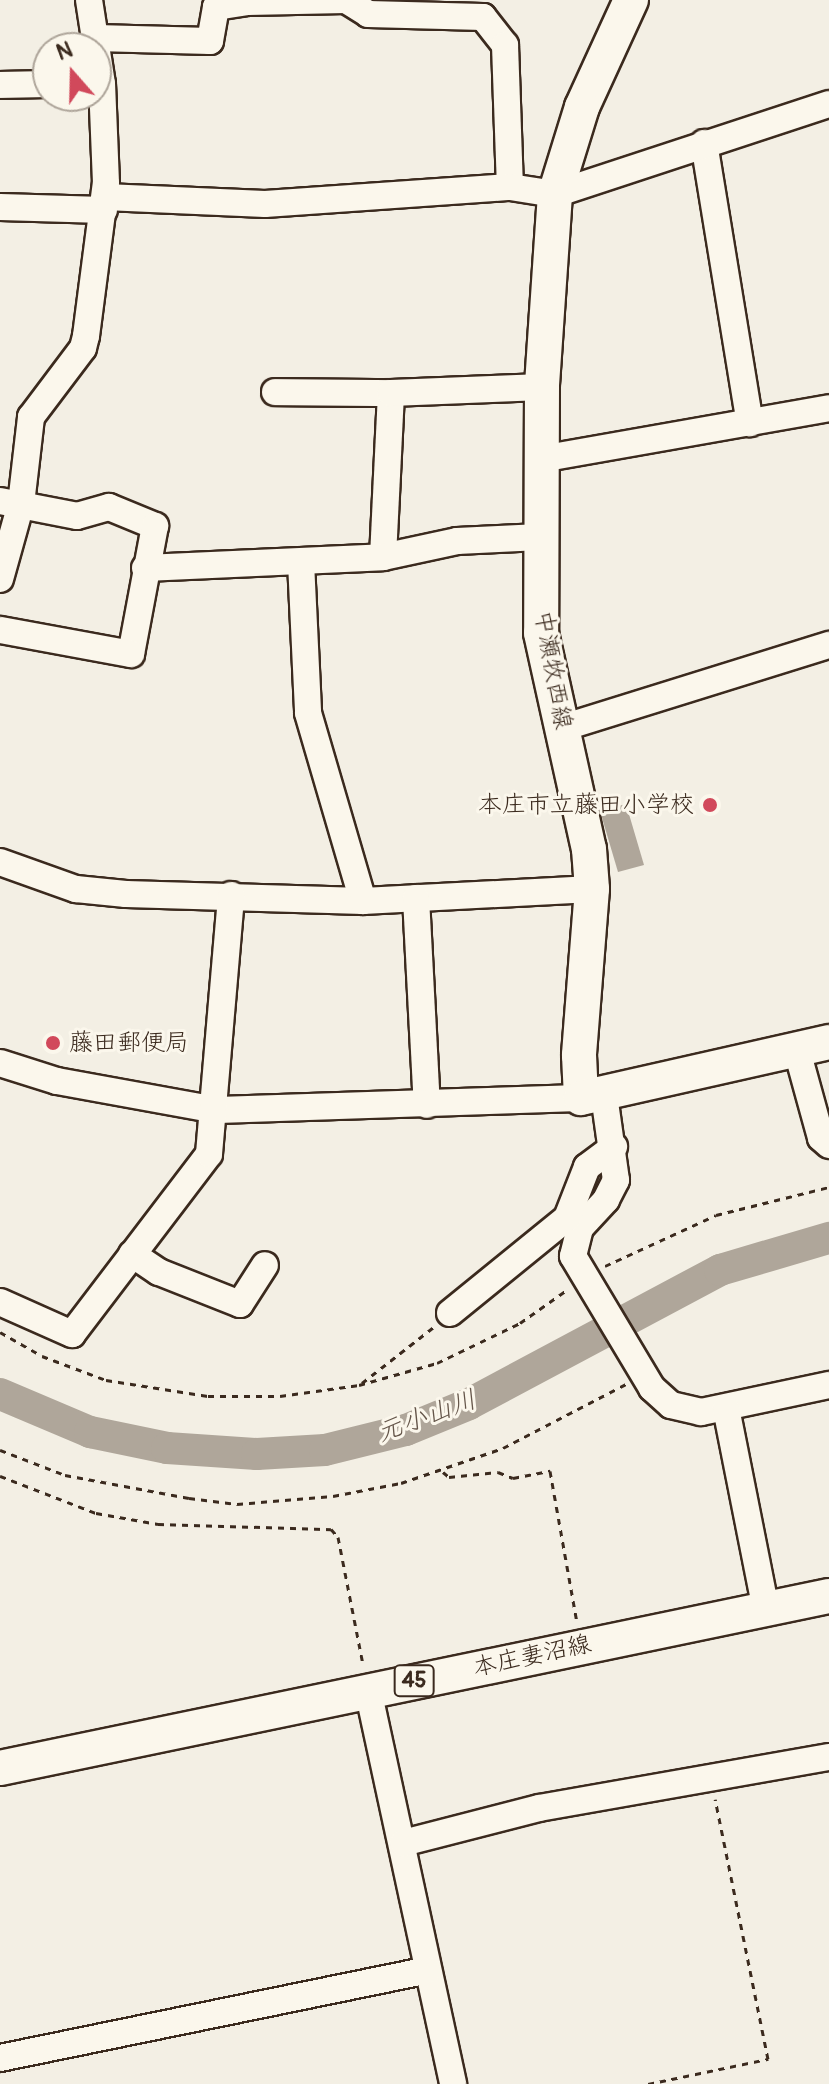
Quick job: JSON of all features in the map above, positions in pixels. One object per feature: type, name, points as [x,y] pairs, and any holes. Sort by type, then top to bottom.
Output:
[{"type":"main road","name":"中瀬牧西線","points":[[593,1097],[579,1055],[592,889],[589,849],[541,633],[542,387],[555,194],[582,107],[631,0]]},
{"type":"main road","points":[[593,1097],[812,1044]]},
{"type":"main road","name":"本庄妻沼線","points":[[0,1768],[829,1596]]},
{"type":"street","points":[[89,0],[95,32]]},
{"type":"street","points":[[112,38],[210,41],[216,7],[247,1],[346,0],[354,2],[368,14],[483,17],[496,27],[505,45],[510,187]]},
{"type":"street","points":[[0,85],[32,84]]},
{"type":"street","points":[[0,207],[265,204],[510,187],[555,194],[829,104]]},
{"type":"street","points":[[0,579],[11,503],[35,405],[83,348],[104,204],[100,112]]},
{"type":"street","points":[[704,143],[750,423]]},
{"type":"street","points":[[275,392],[391,393],[542,387]]},
{"type":"street","points":[[383,557],[391,393]]},
{"type":"street","points":[[541,459],[829,408]]},
{"type":"street","points":[[0,630],[131,654],[155,526],[109,507],[77,516],[11,503]]},
{"type":"street","points":[[145,568],[383,557],[457,541],[540,537]]},
{"type":"street","points":[[301,562],[308,713],[363,901]]},
{"type":"street","points":[[562,728],[829,645]]},
{"type":"street","points":[[0,862],[102,893],[363,901],[592,889]]},
{"type":"street","points":[[0,1302],[72,1334],[209,1154],[216,1110],[231,895]]},
{"type":"street","points":[[416,898],[427,1105]]},
{"type":"street","points":[[812,1044],[821,1138],[829,1145]]},
{"type":"street","points":[[0,1063],[57,1081],[216,1110],[593,1097],[614,1147],[616,1180],[606,1200],[580,1228],[573,1256],[585,1281],[642,1372],[671,1405],[701,1412],[829,1385]]},
{"type":"street","points":[[450,1313],[567,1218],[587,1167],[614,1147]]},
{"type":"street","points":[[132,1254],[159,1272],[240,1304],[265,1265]]},
{"type":"street","points":[[726,1408],[766,1610]]},
{"type":"street","points":[[368,1690],[453,2084]]},
{"type":"street","points":[[403,1843],[539,1808],[710,1775],[829,1757]]},
{"type":"street","points":[[0,2058],[428,1970]]},
{"type":"path","points":[[0,1332],[77,1370],[167,1392],[280,1396],[359,1385],[463,1352],[520,1323],[585,1281],[716,1215],[829,1187]]},
{"type":"path","points":[[359,1385],[450,1313]]},
{"type":"path","points":[[0,1450],[78,1478],[237,1504],[333,1496],[441,1471],[503,1448],[642,1372]]},
{"type":"path","points":[[441,1471],[449,1477],[498,1472],[513,1478],[550,1471],[581,1646]]},
{"type":"path","points":[[0,1476],[96,1513],[158,1524],[331,1529],[338,1537],[368,1690]]},
{"type":"path","points":[[648,2084],[768,2059],[710,1775]]},
{"type":"shaded area","points":[[626,804],[644,865],[618,872],[600,811]]},
{"type":"waterway","name":"元小山川","points":[[0,1394],[90,1432],[167,1448],[257,1454],[325,1450],[406,1430],[469,1404],[720,1270],[829,1238]]},
{"type":"place","name":"本庄市立藤田小学校","points":[[710,805]]},
{"type":"place","name":"藤田郵便局","points":[[53,1043]]}]
